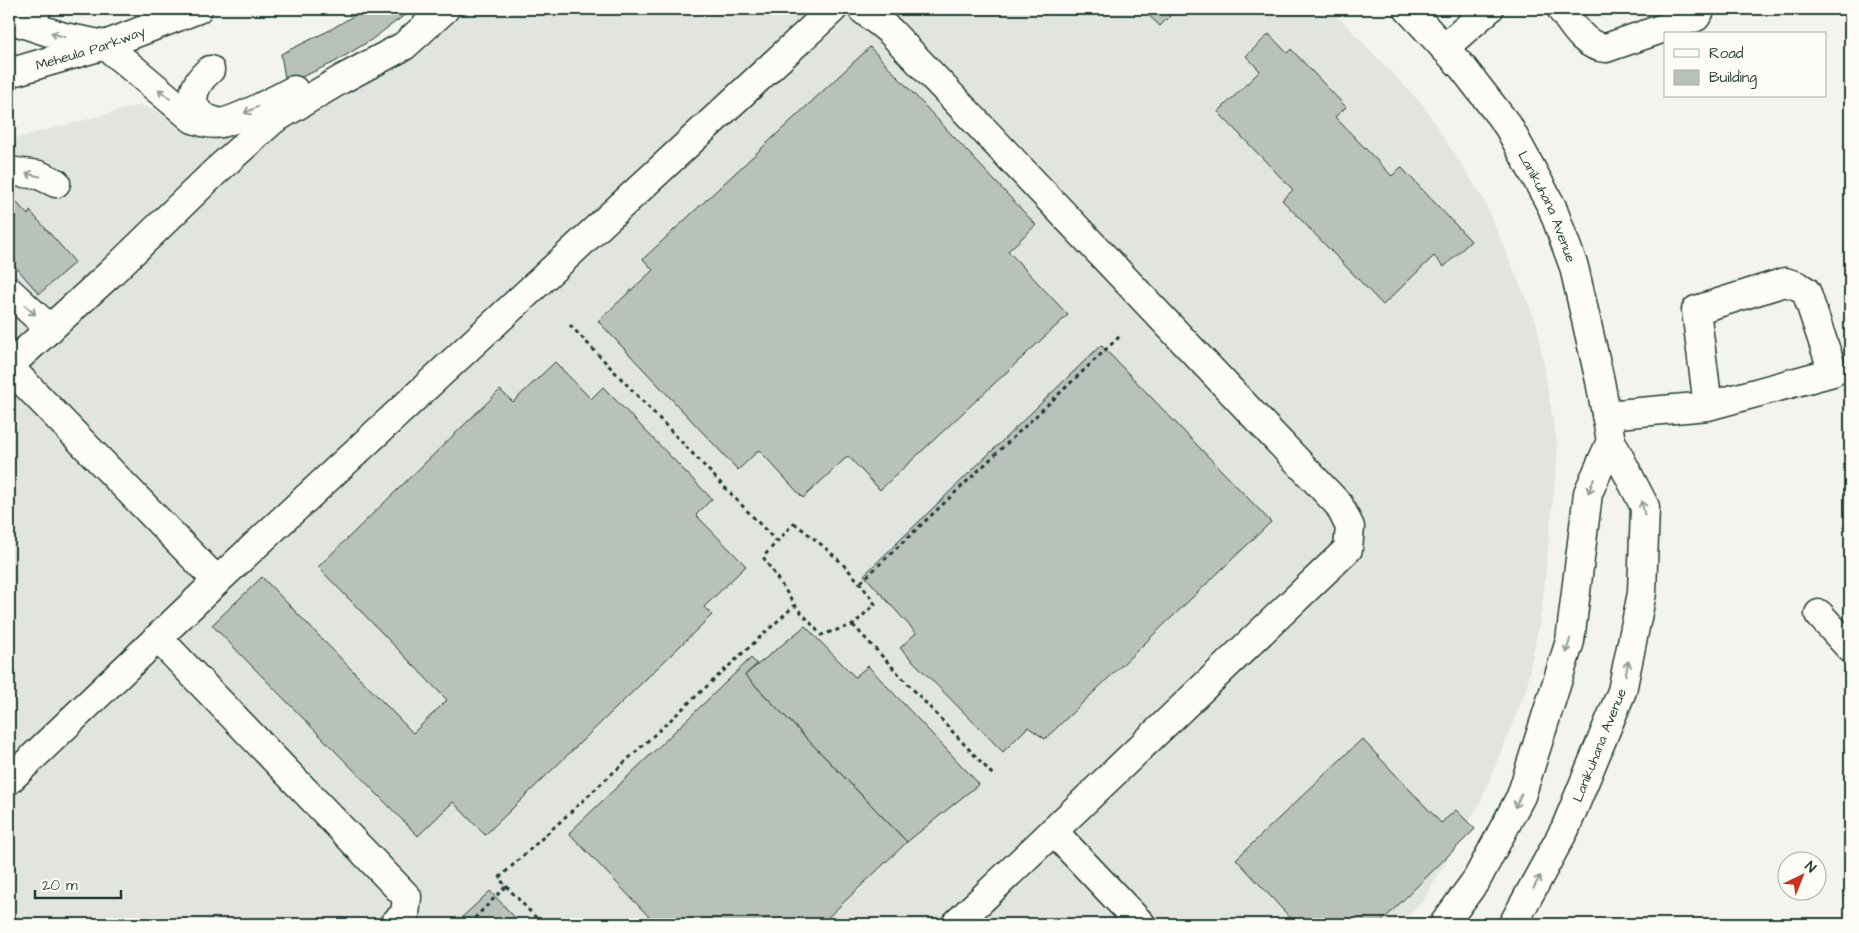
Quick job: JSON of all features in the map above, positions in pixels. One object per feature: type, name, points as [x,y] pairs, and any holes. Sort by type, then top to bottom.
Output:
[{"type":"main road","points":[[9,19],[37,9]]},
{"type":"main road","name":"Meheula Parkway","points":[[9,73],[105,45],[198,9]]},
{"type":"main road","points":[[9,19],[64,37],[105,45],[193,119],[207,123],[220,123],[286,94],[390,40],[430,9]]},
{"type":"main road","points":[[218,581],[9,366],[50,330],[215,172],[273,120],[342,79],[404,46],[445,9]]},
{"type":"main road","points":[[9,780],[218,581],[833,9]]},
{"type":"main road","points":[[862,9],[897,38],[1333,498],[1339,505],[1350,527],[1348,549],[956,924]]},
{"type":"main road","name":"Lanikuhana Avenue","points":[[1408,9],[1463,68],[1508,126],[1552,207],[1574,267],[1600,380],[1610,441],[1645,507],[1642,593],[1622,691],[1565,829],[1513,924]]},
{"type":"main road","points":[[1444,48],[1489,9]]},
{"type":"main road","points":[[1561,9],[1587,42],[1598,48],[1606,48],[1696,17],[1701,9]]},
{"type":"main road","points":[[210,70],[198,81],[192,98],[197,109],[205,118],[220,123]]},
{"type":"main road","points":[[9,171],[38,175],[56,183]]},
{"type":"main road","points":[[1606,415],[1708,406],[1832,372],[1806,292],[1798,286],[1785,282],[1696,310],[1708,406]]},
{"type":"main road","points":[[9,291],[50,330]]},
{"type":"main road","points":[[1444,924],[1477,879],[1521,796],[1570,641],[1588,493],[1610,441]]},
{"type":"main road","points":[[1819,614],[1850,648]]},
{"type":"main road","points":[[158,638],[407,897],[405,914],[394,924]]},
{"type":"main road","points":[[1053,832],[1141,924]]},
{"type":"path","points":[[570,325],[776,541]]},
{"type":"path","points":[[861,582],[1120,336]]},
{"type":"path","points":[[794,523],[831,551],[861,582],[875,604],[853,625],[821,635],[795,605],[763,557],[794,523]]},
{"type":"path","points":[[542,924],[499,878],[795,605]]},
{"type":"path","points":[[853,625],[994,776]]},
{"type":"path","points":[[469,924],[506,886]]},
{"type":"shaded area","points":[[450,9],[1331,9],[1423,105],[1483,198],[1537,324],[1558,450],[1542,609],[1526,690],[1481,801],[1423,901],[1399,924],[9,924],[9,140],[140,105],[192,125],[224,130]]},
{"type":"building","points":[[365,9],[413,9],[371,40],[333,63],[286,84],[281,54],[328,31]]},
{"type":"building","points":[[1142,9],[1177,9],[1160,26]]},
{"type":"building","points":[[1269,34],[1287,53],[1291,49],[1346,107],[1335,117],[1392,176],[1401,167],[1471,241],[1444,267],[1434,256],[1383,305],[1282,200],[1293,190],[1218,112],[1260,71],[1246,56]]},
{"type":"building","points":[[870,47],[1036,225],[1008,251],[1068,315],[880,490],[848,456],[803,498],[759,450],[738,470],[598,321],[653,270],[643,259]]},
{"type":"building","points":[[9,194],[28,215],[30,211],[75,262],[39,294],[9,259]]},
{"type":"building","points":[[1101,345],[1271,522],[1045,739],[1028,727],[1003,752],[900,648],[916,633],[864,575]]},
{"type":"building","points":[[555,362],[591,399],[603,387],[712,499],[696,515],[746,566],[704,607],[712,615],[485,835],[453,802],[418,836],[212,625],[262,577],[413,733],[447,700],[318,567],[500,390],[513,402]]},
{"type":"building","points":[[805,626],[855,677],[868,666],[979,784],[907,842],[745,675]]},
{"type":"building","points":[[751,658],[757,664],[745,675],[907,842],[821,924],[656,924],[569,833]]},
{"type":"building","points":[[1362,739],[1441,823],[1456,810],[1475,829],[1379,924],[1296,924],[1236,859]]},
{"type":"building","points":[[490,891],[521,924],[455,924]]}]
